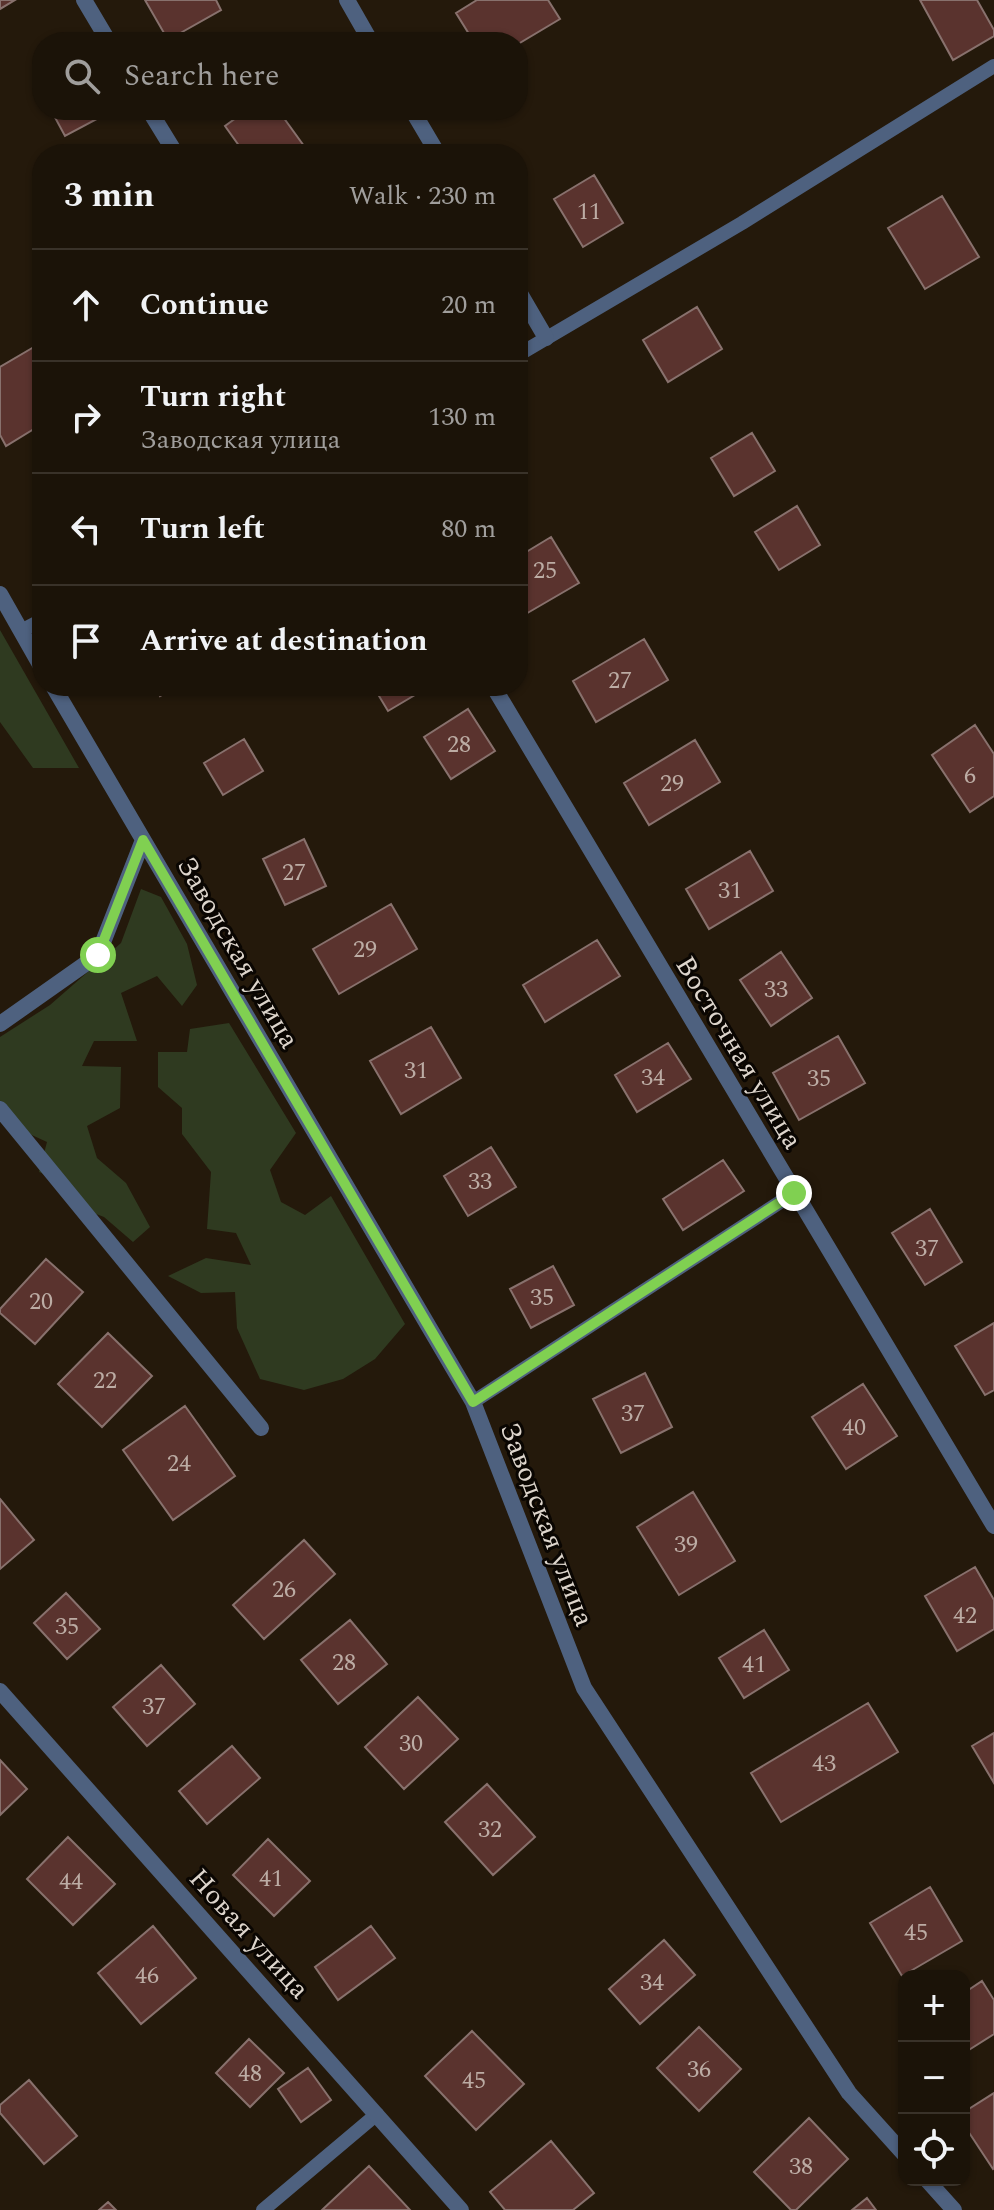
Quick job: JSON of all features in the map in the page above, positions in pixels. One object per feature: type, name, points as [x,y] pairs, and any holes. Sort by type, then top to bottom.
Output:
[{"type":"street","points":[[84,0],[103,32]]},
{"type":"street","points":[[347,0],[365,32]]},
{"type":"street","points":[[155,120],[170,144]]},
{"type":"street","points":[[418,120],[432,144]]},
{"type":"street","points":[[528,307],[546,338]]},
{"type":"street","points":[[0,594],[32,650]]},
{"type":"street","name":"Заводская улица","points":[[59,696],[473,1402],[584,1688],[849,2093],[898,2147]]},
{"type":"street","name":"Восточная улица","points":[[499,696],[994,1526]]},
{"type":"street","points":[[0,1024],[98,955],[143,840]]},
{"type":"street","points":[[0,1109],[261,1428]]},
{"type":"street","name":"Новая улица","points":[[0,1691],[461,2210]]},
{"type":"street","points":[[932,2186],[954,2210]]},
{"type":"lane","points":[[528,349],[742,223],[994,66]]},
{"type":"lane","points":[[21,631],[32,625]]},
{"type":"lane","points":[[473,1402],[794,1193]]},
{"type":"lane","points":[[263,2210],[377,2114]]},
{"type":"green space","points":[[0,630],[32,686],[32,696],[38,696],[79,768],[33,768],[0,722]]},
{"type":"green space","points":[[141,889],[161,897],[187,944],[197,985],[182,1006],[157,976],[121,993],[137,1041],[94,1041],[82,1066],[121,1067],[120,1108],[87,1126],[97,1158],[126,1183],[150,1227],[133,1242],[104,1217],[78,1207],[71,1184],[39,1172],[47,1142],[10,1125],[0,1104],[0,1037],[50,1005],[121,943]]},
{"type":"green space","points":[[229,1023],[296,1133],[270,1170],[281,1202],[305,1215],[331,1196],[405,1324],[375,1359],[343,1379],[304,1390],[260,1379],[237,1328],[235,1292],[201,1293],[168,1276],[206,1258],[251,1265],[236,1233],[207,1229],[211,1172],[182,1134],[182,1108],[158,1087],[158,1052],[187,1052],[190,1029]]},
{"type":"building","points":[[0,0],[15,0],[0,9]]},
{"type":"building","points":[[145,0],[216,0],[221,10],[182,32],[163,32]]},
{"type":"building","points":[[477,0],[548,0],[560,19],[528,38],[528,32],[468,32],[456,13]]},
{"type":"building","points":[[920,0],[977,0],[994,30],[994,36],[953,60]]},
{"type":"building","points":[[56,120],[95,120],[65,136]]},
{"type":"building","points":[[233,120],[285,120],[303,144],[238,144],[225,126]]},
{"type":"building","points":[[594,175],[623,223],[583,247],[554,199]]},
{"type":"building","points":[[942,196],[979,257],[925,289],[888,228]]},
{"type":"building","points":[[697,307],[722,349],[668,382],[643,340]]},
{"type":"building","points":[[32,348],[32,430],[6,446],[0,435],[0,367]]},
{"type":"building","points":[[752,433],[775,471],[734,496],[711,458]]},
{"type":"building","points":[[797,506],[820,545],[779,570],[755,532]]},
{"type":"building","points":[[551,537],[579,583],[528,613],[528,551]]},
{"type":"building","points":[[644,639],[668,680],[596,722],[573,681]]},
{"type":"building","points":[[379,696],[413,696],[388,711]]},
{"type":"building","points":[[468,709],[495,751],[451,779],[424,737]]},
{"type":"building","points":[[975,725],[994,754],[994,796],[970,812],[932,755]]},
{"type":"building","points":[[244,739],[263,771],[223,795],[204,763]]},
{"type":"building","points":[[695,740],[720,782],[649,825],[624,783]]},
{"type":"building","points":[[304,839],[326,886],[285,905],[263,859]]},
{"type":"building","points":[[750,851],[773,891],[709,929],[686,889]]},
{"type":"building","points":[[391,904],[417,949],[339,994],[313,949]]},
{"type":"building","points":[[597,940],[620,976],[545,1022],[523,985]]},
{"type":"building","points":[[781,952],[812,998],[771,1026],[740,980]]},
{"type":"building","points":[[431,1027],[461,1078],[401,1114],[370,1061]]},
{"type":"building","points":[[838,1036],[865,1083],[799,1120],[773,1073]]},
{"type":"building","points":[[668,1043],[691,1079],[637,1112],[615,1075]]},
{"type":"building","points":[[491,1147],[516,1187],[468,1216],[444,1176]]},
{"type":"building","points":[[723,1160],[744,1191],[683,1230],[663,1199]]},
{"type":"building","points":[[930,1209],[962,1262],[925,1285],[892,1233]]},
{"type":"building","points":[[46,1259],[83,1292],[35,1344],[0,1313],[0,1309]]},
{"type":"building","points":[[553,1266],[574,1305],[531,1328],[510,1289]]},
{"type":"building","points":[[994,1323],[994,1390],[985,1395],[955,1346]]},
{"type":"building","points":[[108,1333],[152,1376],[102,1427],[58,1384]]},
{"type":"building","points":[[645,1373],[672,1427],[621,1453],[593,1399]]},
{"type":"building","points":[[863,1384],[897,1436],[846,1469],[812,1417]]},
{"type":"building","points":[[185,1406],[235,1476],[173,1520],[123,1450]]},
{"type":"building","points":[[693,1492],[735,1561],[679,1595],[637,1527]]},
{"type":"building","points":[[0,1499],[34,1540],[0,1569]]},
{"type":"building","points":[[304,1540],[335,1574],[264,1639],[233,1605]]},
{"type":"building","points":[[975,1567],[994,1600],[994,1629],[957,1651],[925,1596]]},
{"type":"building","points":[[66,1593],[100,1629],[67,1659],[34,1623]]},
{"type":"building","points":[[350,1620],[387,1664],[338,1704],[301,1660]]},
{"type":"building","points":[[764,1630],[789,1670],[744,1698],[719,1658]]},
{"type":"building","points":[[161,1665],[195,1704],[147,1746],[113,1707]]},
{"type":"building","points":[[418,1697],[458,1739],[404,1789],[365,1747]]},
{"type":"building","points":[[868,1703],[898,1752],[781,1822],[751,1773]]},
{"type":"building","points":[[994,1733],[994,1783],[972,1746]]},
{"type":"building","points":[[232,1746],[260,1778],[207,1824],[179,1791]]},
{"type":"building","points":[[0,1760],[27,1789],[0,1815]]},
{"type":"building","points":[[487,1784],[535,1837],[493,1875],[445,1822]]},
{"type":"building","points":[[68,1837],[115,1884],[73,1925],[27,1879]]},
{"type":"building","points":[[268,1839],[310,1881],[274,1916],[233,1875]]},
{"type":"building","points":[[930,1887],[962,1941],[912,1970],[898,1970],[870,1923]]},
{"type":"building","points":[[153,1926],[196,1978],[141,2024],[98,1973]]},
{"type":"building","points":[[371,1926],[395,1958],[338,2000],[315,1967]]},
{"type":"building","points":[[664,1940],[695,1975],[640,2024],[609,1989]]},
{"type":"building","points":[[982,1981],[994,2000],[994,2034],[970,2049],[970,2042],[970,1989]]},
{"type":"building","points":[[699,2027],[741,2069],[699,2111],[657,2068]]},
{"type":"building","points":[[472,2031],[524,2084],[476,2130],[425,2076]]},
{"type":"building","points":[[249,2039],[284,2073],[250,2107],[216,2073]]},
{"type":"building","points":[[308,2068],[331,2100],[301,2122],[278,2089]]},
{"type":"building","points":[[29,2080],[77,2136],[44,2164],[0,2113],[0,2105]]},
{"type":"building","points":[[994,2093],[993,2169],[970,2134],[970,2108]]},
{"type":"building","points":[[809,2118],[848,2159],[796,2210],[791,2210],[754,2172]]},
{"type":"building","points":[[551,2141],[594,2193],[573,2210],[505,2210],[490,2192]]},
{"type":"building","points":[[369,2166],[410,2210],[322,2210]]},
{"type":"building","points":[[867,2198],[876,2210],[852,2210]]},
{"type":"building","points":[[108,2202],[116,2210],[99,2210]]},
{"type":"route","points":[[98,955],[143,840],[473,1402],[794,1193]]}]
